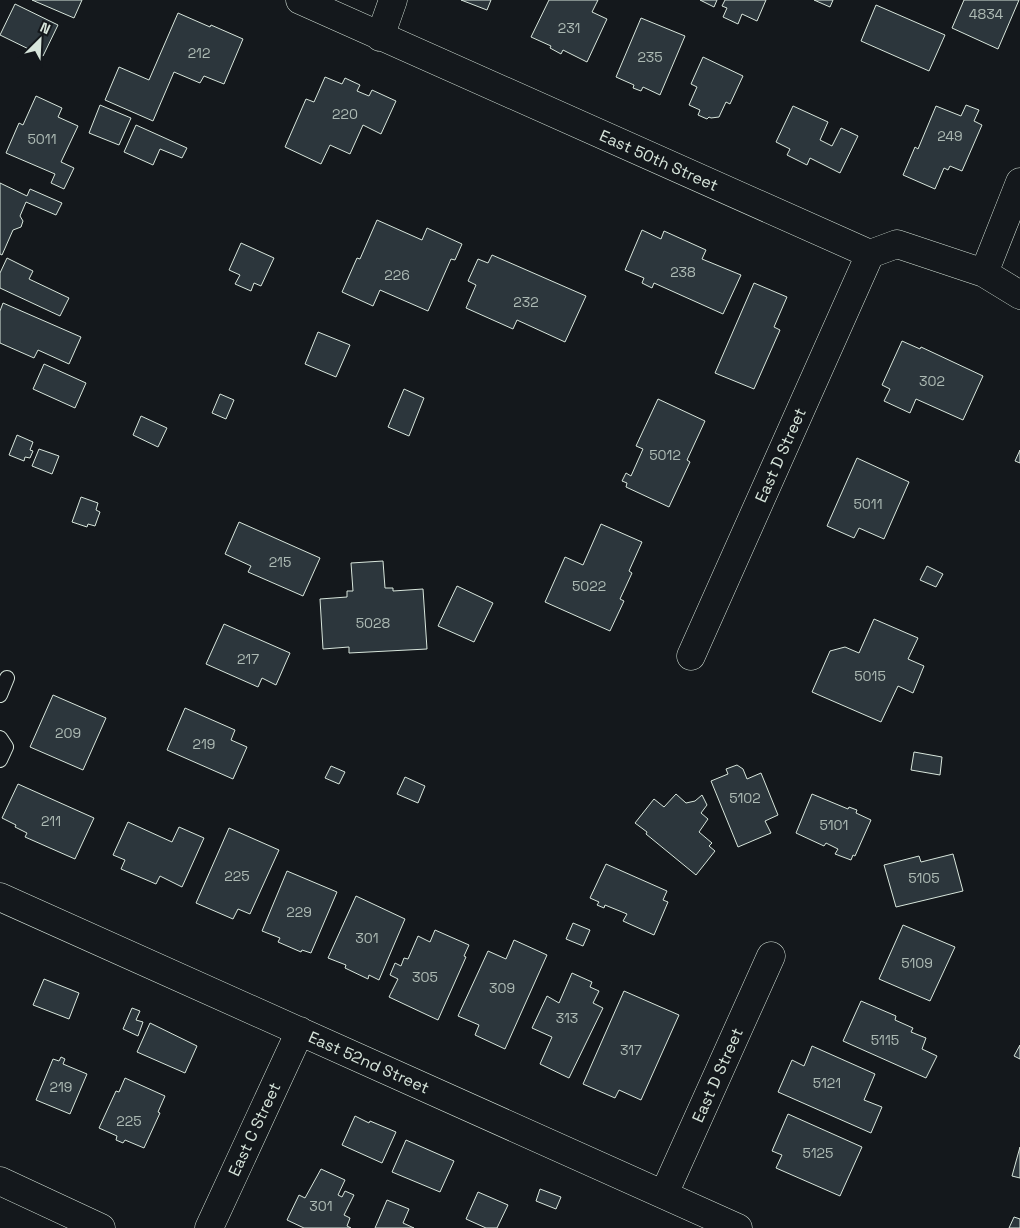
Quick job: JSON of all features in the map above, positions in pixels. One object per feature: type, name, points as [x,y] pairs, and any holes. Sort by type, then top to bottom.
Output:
[{"type":"street","name":"East 50th Street","points":[[300,0],[870,254]]},
{"type":"street","points":[[380,37],[393,0]]},
{"type":"street","points":[[984,273],[1020,182]]},
{"type":"street","points":[[870,254],[897,244],[984,273],[1020,295]]},
{"type":"street","name":"East D Street","points":[[691,656],[870,254]]},
{"type":"street","name":"East 52nd Street","points":[[0,896],[738,1228]]},
{"type":"street","name":"East D Street","points":[[664,1194],[770,956]]},
{"type":"street","name":"East C Street","points":[[209,1228],[300,1031]]},
{"type":"street","points":[[0,1181],[101,1228]]},
{"type":"lane","points":[[0,695],[7,678]]},
{"type":"lane","points":[[0,738],[6,747],[0,760]]},
{"type":"building","points":[[32,0],[82,0],[74,18]]},
{"type":"building","points":[[461,0],[491,0],[487,10]]},
{"type":"building","points":[[549,0],[598,0],[592,12],[607,19],[587,62],[563,50],[561,54],[550,48],[551,46],[531,37]]},
{"type":"building","points":[[700,0],[717,0],[714,7]]},
{"type":"building","points":[[725,0],[766,0],[757,21],[742,14],[738,24],[723,17],[727,8],[722,6]]},
{"type":"building","points":[[814,0],[833,0],[830,7]]},
{"type":"building","points":[[964,0],[1019,0],[998,49],[952,28]]},
{"type":"building","points":[[15,4],[58,25],[43,56],[0,35]]},
{"type":"building","points":[[876,5],[945,35],[929,71],[861,41]]},
{"type":"building","points":[[178,13],[243,39],[224,84],[204,76],[200,83],[174,72],[153,121],[105,100],[119,67],[149,80]]},
{"type":"building","points":[[641,18],[685,36],[660,95],[643,87],[641,91],[633,88],[634,85],[616,77]]},
{"type":"building","points":[[703,57],[743,76],[730,104],[726,102],[719,117],[709,117],[707,119],[698,115],[700,110],[689,105],[697,87],[691,84]]},
{"type":"building","points":[[325,77],[342,84],[345,78],[360,85],[357,91],[369,96],[372,90],[396,101],[381,134],[363,125],[350,154],[330,145],[321,164],[285,147],[306,99],[314,102]]},
{"type":"building","points":[[36,96],[62,108],[58,117],[78,126],[61,162],[74,168],[64,189],[51,183],[55,174],[6,153],[19,123],[23,125]]},
{"type":"building","points":[[100,105],[131,118],[119,145],[89,133]]},
{"type":"building","points":[[966,105],[979,110],[974,121],[982,125],[962,171],[950,166],[948,170],[944,168],[935,189],[903,175],[915,147],[918,149],[936,106],[961,116]]},
{"type":"building","points":[[793,106],[828,122],[820,140],[832,146],[841,128],[858,136],[840,173],[810,158],[807,165],[787,155],[790,149],[776,142]]},
{"type":"building","points":[[136,125],[187,148],[182,158],[160,149],[153,165],[124,152]]},
{"type":"building","points":[[0,183],[27,196],[30,189],[62,203],[56,215],[26,202],[20,216],[23,221],[21,227],[13,230],[2,255],[0,254]]},
{"type":"building","points":[[377,220],[422,240],[427,228],[462,244],[455,260],[451,259],[428,311],[380,290],[373,306],[342,292],[357,258],[360,259]]},
{"type":"building","points":[[642,230],[661,239],[664,231],[706,250],[702,259],[741,275],[723,314],[654,283],[652,288],[642,283],[644,278],[625,270]]},
{"type":"building","points":[[241,243],[274,258],[261,286],[254,283],[251,291],[235,284],[240,275],[229,270]]},
{"type":"building","points":[[492,255],[586,296],[565,342],[517,320],[513,329],[466,308],[476,285],[468,281],[478,259],[488,263]]},
{"type":"building","points":[[7,258],[33,271],[29,279],[69,298],[60,316],[0,288],[0,273]]},
{"type":"building","points":[[754,283],[787,297],[774,327],[780,330],[754,389],[715,373]]},
{"type":"building","points":[[3,303],[81,337],[69,364],[38,350],[34,358],[0,343],[0,311]]},
{"type":"building","points":[[318,332],[350,345],[336,377],[305,364]]},
{"type":"building","points":[[902,341],[920,349],[921,347],[983,376],[963,420],[916,399],[910,413],[884,401],[890,389],[882,385]]},
{"type":"building","points":[[44,364],[86,383],[75,408],[33,389]]},
{"type":"building","points":[[404,389],[424,398],[409,436],[388,427]]},
{"type":"building","points":[[220,394],[234,400],[226,419],[212,413]]},
{"type":"building","points":[[658,399],[705,421],[687,460],[690,462],[669,507],[626,487],[627,483],[622,481],[626,473],[631,476],[643,449],[636,446]]},
{"type":"building","points":[[141,416],[167,428],[158,447],[133,435]]},
{"type":"building","points":[[17,435],[33,442],[30,450],[33,451],[30,458],[25,457],[24,461],[9,455]]},
{"type":"building","points":[[39,449],[59,456],[52,474],[32,466]]},
{"type":"building","points":[[1020,450],[1020,463],[1015,461]]},
{"type":"building","points":[[857,458],[909,482],[884,539],[859,528],[854,538],[827,526]]},
{"type":"building","points":[[81,497],[98,503],[96,510],[100,512],[95,526],[88,524],[87,527],[72,522]]},
{"type":"building","points":[[239,522],[320,558],[303,596],[248,572],[251,566],[225,554]]},
{"type":"building","points":[[601,524],[642,542],[629,571],[632,573],[620,599],[624,601],[610,631],[545,602],[565,557],[583,565]]},
{"type":"building","points":[[383,561],[385,588],[393,588],[393,591],[423,589],[427,649],[349,653],[349,647],[323,649],[320,599],[347,597],[347,591],[353,591],[351,563]]},
{"type":"building","points":[[927,566],[943,574],[936,587],[920,580]]},
{"type":"building","points":[[457,586],[493,603],[474,642],[438,626]]},
{"type":"building","points":[[874,619],[918,638],[908,659],[924,666],[913,693],[898,686],[881,722],[812,692],[830,651],[845,647],[859,653]]},
{"type":"building","points":[[224,624],[290,653],[276,685],[262,678],[258,687],[206,664]]},
{"type":"building","points":[[53,695],[106,718],[83,770],[30,747]]},
{"type":"building","points":[[185,708],[235,730],[231,740],[247,747],[233,779],[167,750]]},
{"type":"building","points":[[914,752],[942,757],[940,775],[911,770]]},
{"type":"building","points":[[737,765],[743,769],[747,779],[761,773],[778,815],[765,821],[771,833],[738,847],[711,781],[728,774],[726,769]]},
{"type":"building","points":[[331,766],[345,772],[339,784],[325,778]]},
{"type":"building","points":[[405,777],[425,786],[418,803],[397,794]]},
{"type":"building","points":[[18,784],[94,818],[75,859],[25,837],[27,833],[2,818]]},
{"type":"building","points":[[676,794],[686,803],[695,801],[702,795],[707,805],[701,813],[708,819],[699,832],[712,843],[709,846],[715,851],[696,875],[635,823],[654,799],[664,807]]},
{"type":"building","points":[[812,794],[848,809],[849,807],[857,810],[856,813],[871,820],[855,856],[853,855],[851,860],[835,854],[838,849],[826,843],[824,846],[796,833]]},
{"type":"building","points":[[128,822],[172,842],[179,827],[204,838],[182,887],[160,876],[156,884],[121,869],[125,860],[113,855]]},
{"type":"building","points":[[229,828],[279,850],[250,914],[238,909],[233,919],[196,903]]},
{"type":"building","points":[[953,854],[963,891],[896,907],[884,865],[919,856],[921,862]]},
{"type":"building","points":[[606,864],[667,891],[663,900],[668,902],[654,935],[623,921],[627,914],[605,905],[604,908],[597,905],[599,902],[590,898]]},
{"type":"building","points":[[287,871],[337,892],[311,953],[302,950],[301,952],[278,942],[280,938],[262,931]]},
{"type":"building","points":[[356,896],[405,919],[379,980],[369,975],[368,979],[345,968],[346,965],[328,958]]},
{"type":"building","points":[[573,923],[590,930],[583,946],[566,939]]},
{"type":"building","points":[[903,925],[955,947],[930,1001],[879,979]]},
{"type":"building","points":[[435,930],[469,945],[464,956],[466,957],[438,1020],[389,997],[398,979],[390,975],[395,963],[401,966],[404,958],[408,959],[418,936],[430,942]]},
{"type":"building","points":[[514,940],[547,955],[505,1049],[475,1035],[479,1025],[458,1016],[488,951],[506,959]]},
{"type":"building","points":[[572,973],[592,982],[590,987],[599,991],[593,1003],[603,1008],[569,1078],[540,1064],[552,1037],[532,1028],[547,996],[559,1003]]},
{"type":"building","points":[[44,979],[79,993],[69,1019],[33,1005]]},
{"type":"building","points":[[624,991],[679,1015],[641,1100],[619,1090],[615,1098],[583,1084]]},
{"type":"building","points":[[861,1001],[896,1016],[895,1020],[913,1028],[911,1032],[926,1038],[922,1049],[937,1056],[926,1078],[843,1041]]},
{"type":"building","points":[[132,1008],[140,1011],[136,1020],[143,1022],[138,1036],[123,1029]]},
{"type":"building","points":[[150,1023],[197,1046],[185,1073],[137,1052]]},
{"type":"building","points":[[1020,1045],[1020,1059],[1014,1056]]},
{"type":"building","points":[[812,1046],[875,1074],[864,1100],[882,1107],[871,1133],[778,1092],[792,1060],[804,1066]]},
{"type":"building","points":[[61,1057],[65,1059],[63,1064],[87,1074],[70,1114],[36,1100],[53,1059],[59,1061]]},
{"type":"building","points":[[125,1078],[165,1096],[158,1112],[160,1113],[144,1148],[125,1140],[123,1143],[116,1140],[117,1136],[99,1128],[116,1091],[119,1092]]},
{"type":"building","points":[[788,1114],[862,1147],[840,1196],[776,1168],[782,1155],[772,1151]]},
{"type":"building","points":[[355,1116],[396,1132],[382,1163],[342,1145]]},
{"type":"building","points":[[406,1140],[454,1161],[440,1192],[392,1172]]},
{"type":"building","points":[[1020,1147],[1020,1178],[1012,1176]]},
{"type":"building","points":[[321,1169],[345,1180],[338,1195],[342,1197],[345,1191],[354,1195],[344,1215],[350,1218],[347,1226],[351,1228],[304,1228],[287,1220],[299,1195],[305,1198]]},
{"type":"building","points":[[540,1189],[561,1197],[556,1209],[536,1201]]},
{"type":"building","points":[[478,1192],[508,1205],[497,1228],[486,1228],[466,1219]]},
{"type":"building","points":[[387,1200],[409,1209],[403,1223],[414,1228],[375,1228]]},
{"type":"building","points":[[1014,1217],[1020,1219],[1020,1228],[1009,1228]]}]
